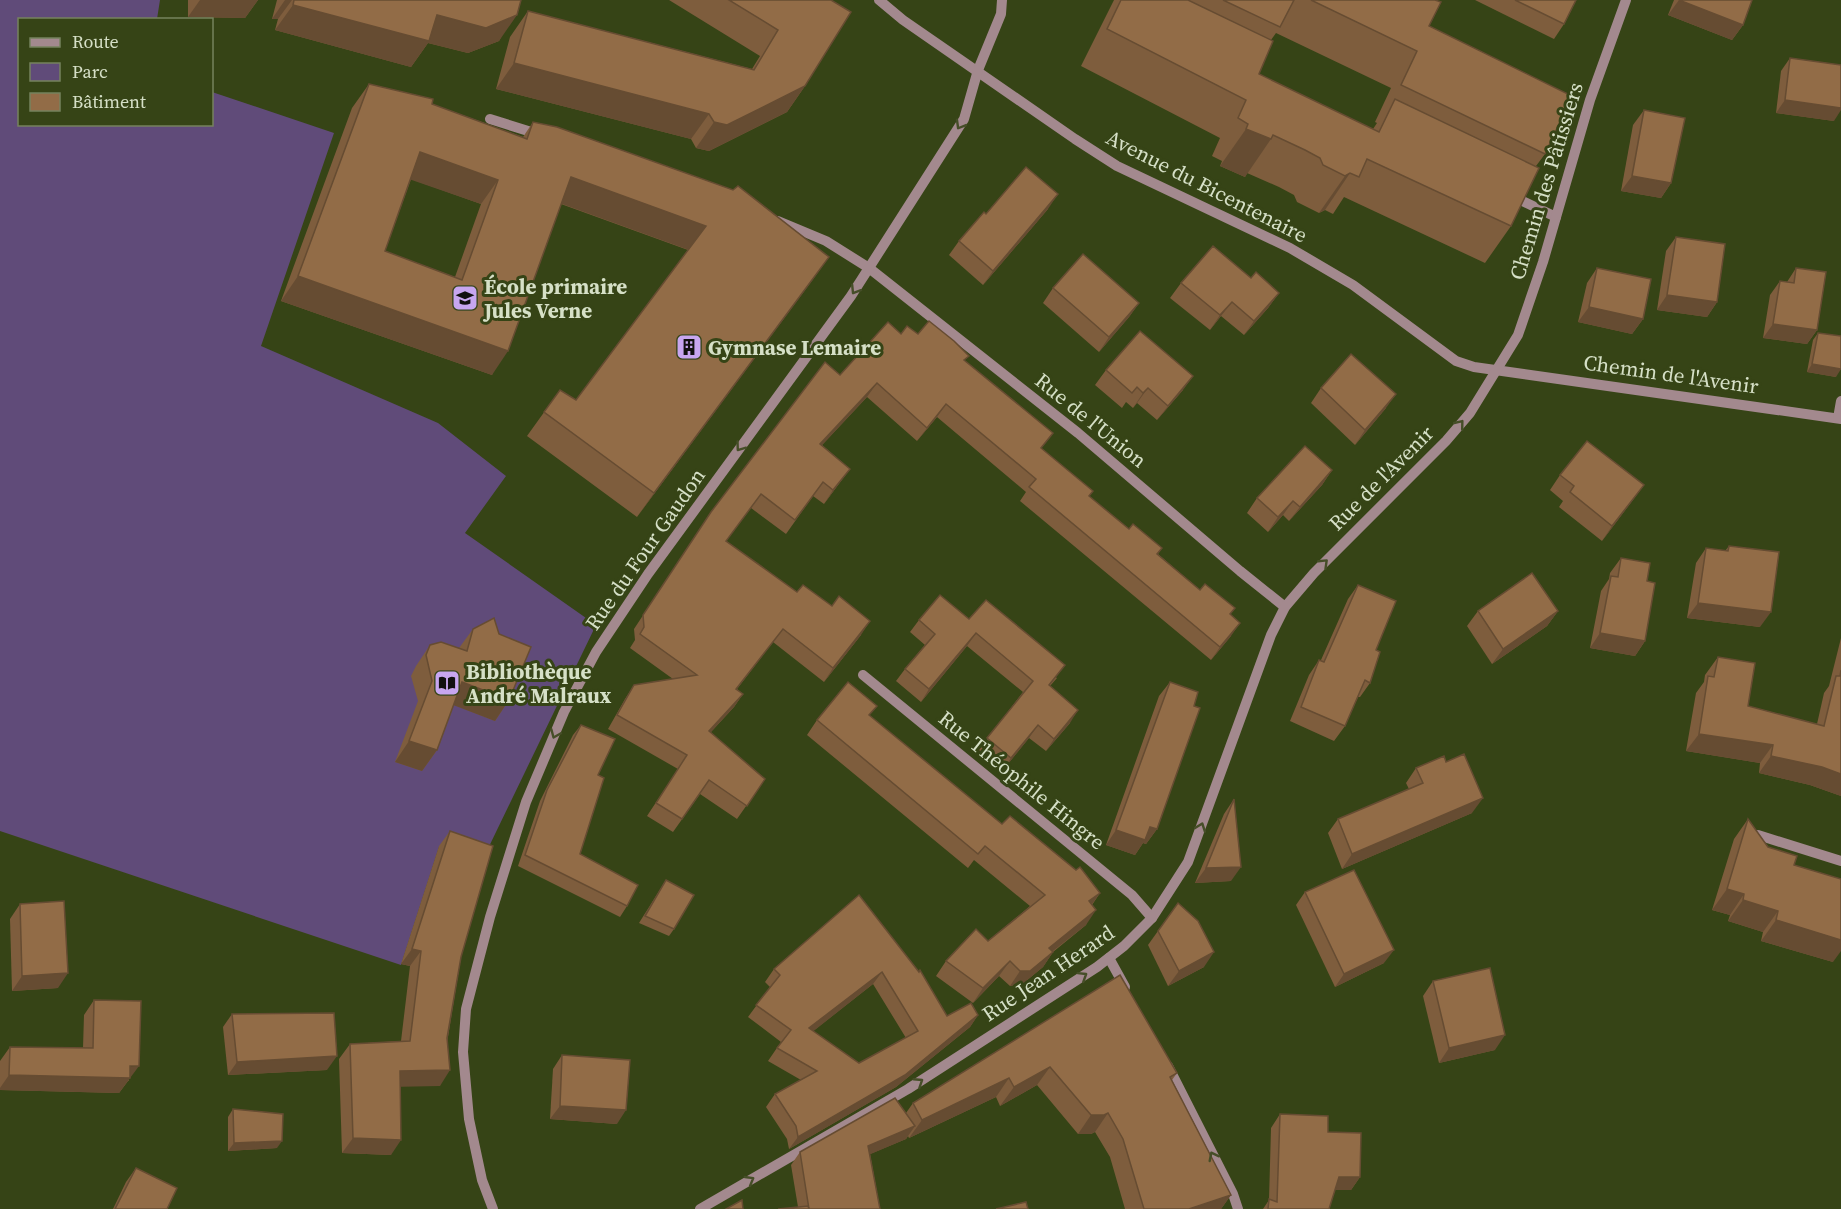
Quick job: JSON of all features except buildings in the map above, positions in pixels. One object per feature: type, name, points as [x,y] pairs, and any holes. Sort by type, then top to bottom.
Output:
[{"type":"street","name":"Avenue du Bicentenaire","points":[[879,0],[903,20],[1117,166],[1290,248],[1353,285],[1456,361],[1474,367],[1496,370]]},
{"type":"street","name":"Rue du Four Gaudon","points":[[493,1209],[482,1180],[469,1119],[464,1052],[466,1009],[490,917],[526,802],[564,712],[596,652],[648,574],[844,306],[964,119],[978,70],[1001,14],[1002,0]]},
{"type":"street","name":"Chemin des Pâtissiers","points":[[1496,370],[1524,321],[1590,100],[1626,0]]},
{"type":"street","points":[[490,119],[547,136]]},
{"type":"street","points":[[1503,191],[1556,217]]},
{"type":"street","name":"Rue de l'Union","points":[[773,219],[826,241],[868,268],[1078,433],[1285,607]]},
{"type":"street","name":"Chemin de l'Avenir","points":[[1496,370],[1840,418]]},
{"type":"street","name":"Rue de l'Avenir","points":[[1285,607],[1314,573],[1446,441],[1470,412],[1496,370]]},
{"type":"street","points":[[1840,418],[1841,401]]},
{"type":"street","name":"Rue Jean Herard","points":[[700,1209],[908,1089],[1109,958],[1152,918],[1188,862],[1271,635],[1285,607]]},
{"type":"street","name":"Rue Théophile Hingre","points":[[863,675],[1132,895],[1152,918]]},
{"type":"street","points":[[1758,835],[1841,861]]},
{"type":"street","points":[[1109,958],[1132,999]]},
{"type":"street","points":[[1165,1061],[1233,1194],[1238,1209]]},
{"type":"green space","points":[[0,0],[160,0],[157,18],[18,18],[18,126],[213,126],[213,92],[334,133],[261,346],[438,423],[506,476],[465,533],[596,625],[482,861],[439,847],[401,965],[0,831]]},
{"type":"place","name":"École primaire Jules Verne","points":[[465,298]]},
{"type":"place","name":"Gymnase Lemaire","points":[[689,347]]},
{"type":"place","name":"Bibliothèque André Malraux","points":[[447,683]]}]
